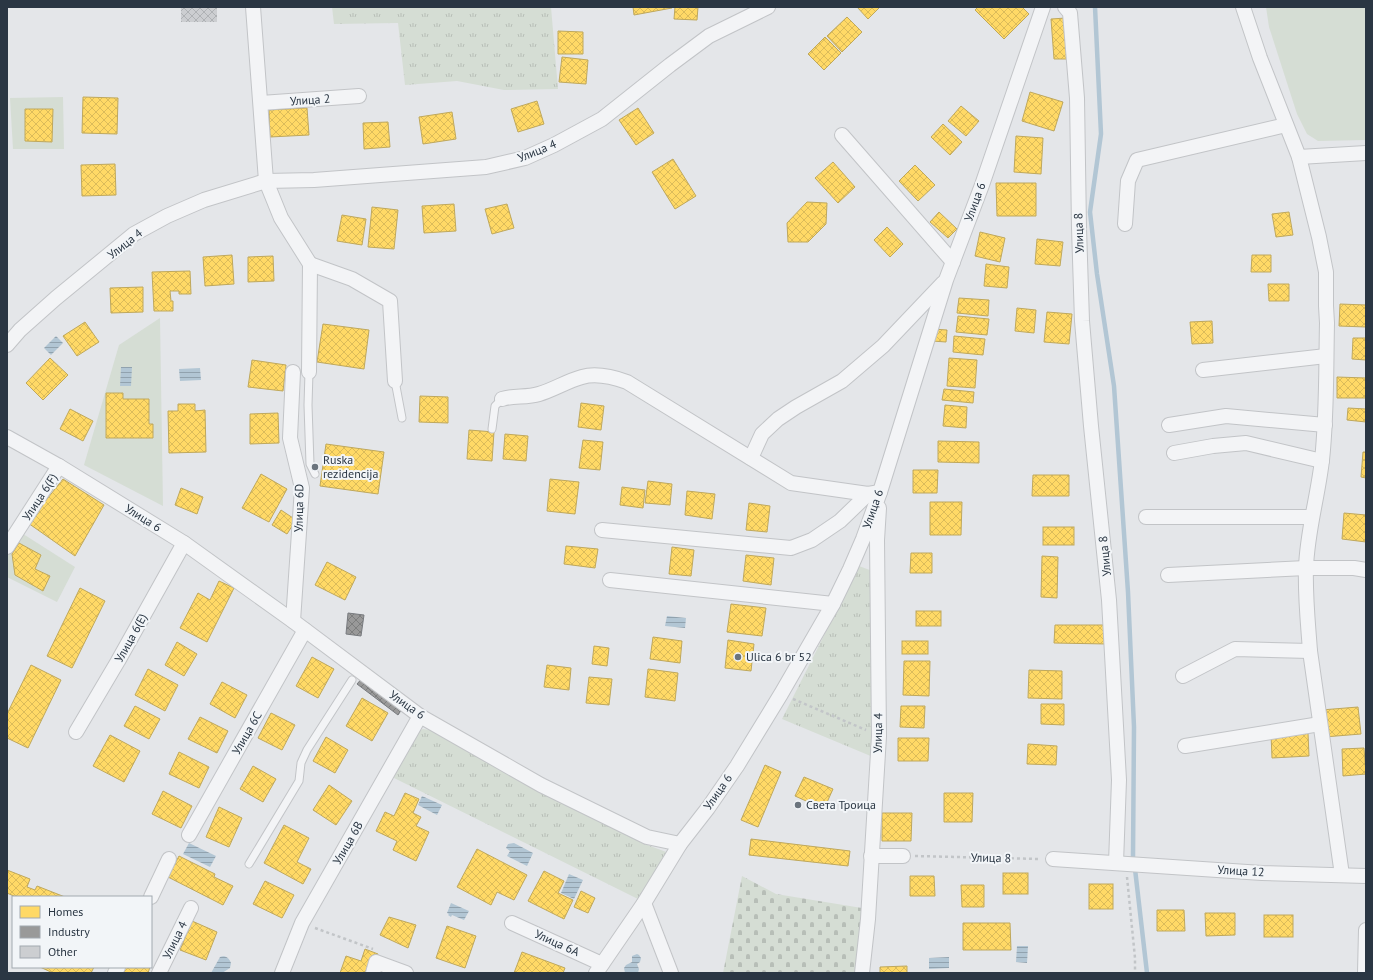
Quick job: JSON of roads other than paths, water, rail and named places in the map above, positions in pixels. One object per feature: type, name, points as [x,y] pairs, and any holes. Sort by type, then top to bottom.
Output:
[{"type":"street","points":[[253,7],[266,181],[281,218],[310,264],[309,372]]},
{"type":"street","name":"Улица 4","points":[[7,345],[20,330],[56,298],[134,234],[168,216],[204,200],[266,181],[314,180],[479,167],[525,158],[554,145],[602,119],[709,36],[768,7]]},
{"type":"street","name":"Улица 6","points":[[7,437],[59,466],[184,543],[293,621],[420,716],[540,785],[647,837],[680,844],[708,808],[737,766],[782,694],[833,604],[850,569],[860,545],[874,493],[946,280],[982,185],[1043,7]]},
{"type":"street","name":"Улица 8","points":[[1064,7],[1070,13],[1077,98],[1078,228],[1082,321],[1109,600],[1119,780],[1120,863]]},
{"type":"street","points":[[1244,7],[1260,58],[1299,157],[1326,272],[1325,425],[1322,461],[1312,517],[1306,568],[1310,650],[1342,875]]},
{"type":"street","name":"Улица 2","points":[[260,103],[359,96]]},
{"type":"street","points":[[1125,224],[1128,181],[1137,160],[1286,125]]},
{"type":"street","points":[[842,136],[953,262]]},
{"type":"street","points":[[1299,157],[1366,154]]},
{"type":"street","points":[[310,264],[352,279],[390,301],[395,381]]},
{"type":"street","points":[[751,458],[762,434],[778,419],[842,381],[883,346],[946,280]]},
{"type":"street","points":[[1203,370],[1326,356]]},
{"type":"street","name":"Улица 6D","points":[[293,372],[290,438],[302,488],[293,621]]},
{"type":"street","points":[[502,399],[539,394],[582,377],[614,377],[627,382],[791,483],[874,493]]},
{"type":"street","points":[[1169,425],[1226,416],[1325,425]]},
{"type":"street","points":[[1174,453],[1213,446],[1246,443],[1322,461]]},
{"type":"street","name":"Улица 6(F)","points":[[7,547],[59,466]]},
{"type":"street","points":[[602,530],[791,548],[812,540],[840,521],[874,493]]},
{"type":"street","name":"Улица 4","points":[[862,973],[868,919],[879,736],[877,540],[874,493]]},
{"type":"street","points":[[1146,517],[1312,517]]},
{"type":"street","name":"Улица 6(E)","points":[[76,732],[118,661],[184,543]]},
{"type":"street","points":[[1168,575],[1306,568],[1354,568],[1366,570]]},
{"type":"street","points":[[610,580],[833,604]]},
{"type":"street","name":"Улица 6C","points":[[189,835],[305,630]]},
{"type":"street","points":[[1183,676],[1235,648],[1310,650]]},
{"type":"street","name":"Улица 6B","points":[[282,973],[302,923],[420,716]]},
{"type":"street","points":[[1185,746],[1320,724]]},
{"type":"street","name":"Улица 6A","points":[[512,923],[599,968],[644,903],[680,844]]},
{"type":"street","points":[[871,856],[903,856]]},
{"type":"street","points":[[151,896],[169,859]]},
{"type":"street","points":[[1053,859],[1120,863]]},
{"type":"street","name":"Улица 12","points":[[1120,863],[1262,873],[1366,876]]},
{"type":"street","points":[[644,903],[671,973]]},
{"type":"street","name":"Улица 4","points":[[159,973],[191,908]]},
{"type":"street","points":[[1365,973],[1366,930]]},
{"type":"street","points":[[375,967],[406,973]]},
{"type":"lane","points":[[309,372],[308,405],[310,464],[315,474]]},
{"type":"lane","points":[[395,381],[402,418]]},
{"type":"lane","points":[[492,429],[494,406],[502,399]]},
{"type":"lane","points":[[249,864],[299,781],[301,763],[307,750],[352,680]]},
{"type":"water","points":[[56,336],[63,343],[51,355],[44,348]]},
{"type":"water","points":[[121,367],[132,367],[131,386],[120,386]]},
{"type":"water","points":[[200,368],[201,380],[180,381],[179,369]]},
{"type":"water","points":[[667,616],[686,618],[685,628],[665,626]]},
{"type":"water","points":[[422,796],[442,805],[437,815],[418,805]]},
{"type":"water","points":[[189,843],[216,856],[210,867],[183,854]]},
{"type":"water","points":[[514,843],[533,853],[527,866],[507,856],[510,851],[506,848],[508,844]]},
{"type":"water","points":[[569,874],[583,880],[574,899],[561,893]]},
{"type":"water","points":[[451,903],[469,911],[464,920],[448,915],[449,914],[447,913]]},
{"type":"water","points":[[1017,946],[1028,946],[1027,963],[1016,962]]},
{"type":"water","points":[[637,954],[641,958],[640,962],[637,964],[639,969],[638,973],[625,973],[624,968],[632,962],[632,956]]},
{"type":"water","points":[[220,957],[227,957],[231,963],[230,968],[222,973],[211,973]]},
{"type":"water","points":[[949,957],[949,968],[929,969],[929,958]]},
{"type":"waterway","points":[[1095,7],[1101,134],[1090,212],[1097,274],[1114,386],[1128,592],[1134,727],[1133,857]]},
{"type":"waterway","points":[[1135,869],[1147,973]]},
{"type":"place","name":"Ruska rezidencija","points":[[315,467]]},
{"type":"place","name":"Ulica 6 br 52","points":[[738,657]]},
{"type":"place","name":"Света Троица","points":[[798,805]]}]
